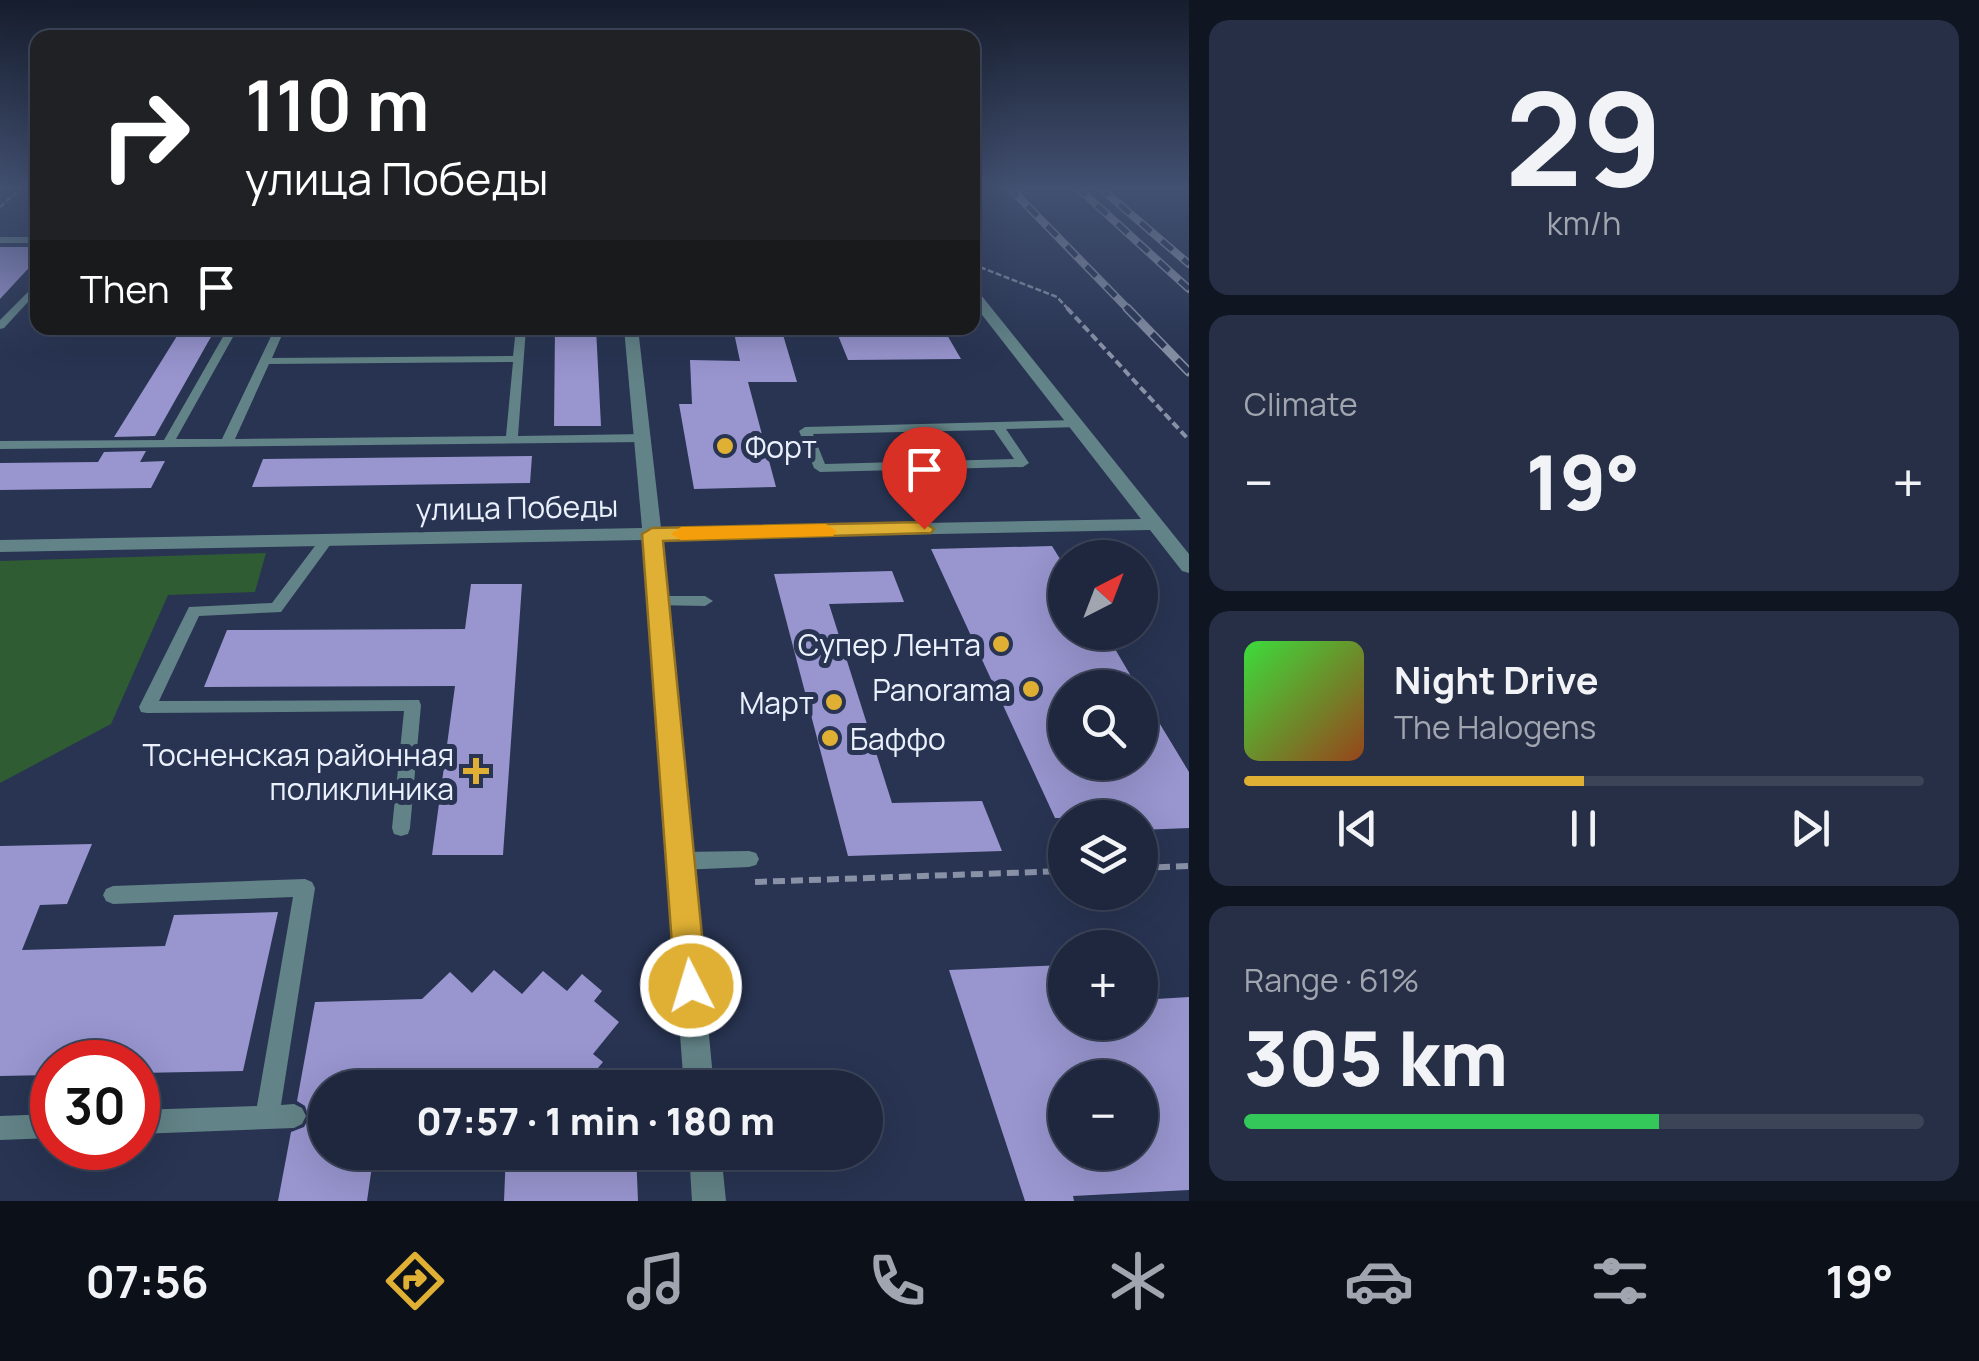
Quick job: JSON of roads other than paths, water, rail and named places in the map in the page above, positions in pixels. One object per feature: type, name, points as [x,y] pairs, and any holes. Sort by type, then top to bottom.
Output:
[{"type":"street","points":[[980,303],[1189,567]]},
{"type":"street","points":[[631,335],[644,438],[697,1070]]},
{"type":"street","name":"улица Победы","points":[[0,546],[1156,524]]},
{"type":"street","points":[[706,1170],[709,1201]]},
{"type":"lane","points":[[0,326],[30,294]]},
{"type":"lane","points":[[168,443],[229,335]]},
{"type":"lane","points":[[226,442],[277,335]]},
{"type":"lane","points":[[512,440],[521,335]]},
{"type":"lane","points":[[264,361],[519,359]]},
{"type":"lane","points":[[998,427],[1023,463],[820,468],[805,431],[1076,424]]},
{"type":"lane","points":[[0,444],[644,438]]},
{"type":"lane","points":[[326,541],[276,608],[194,611],[147,708],[413,705],[400,828]]},
{"type":"lane","points":[[658,601],[705,600]]},
{"type":"lane","points":[[680,861],[749,859]]},
{"type":"lane","points":[[113,895],[305,888],[267,1117]]},
{"type":"lane","points":[[160,1121],[294,1116]]},
{"type":"lane","points":[[0,1128],[30,1127]]},
{"type":"railway","points":[[1063,242],[1129,310]]},
{"type":"railway","points":[[1137,242],[1189,289]]},
{"type":"railway","points":[[1163,242],[1189,264]]},
{"type":"railway","points":[[1127,308],[1189,372]]},
{"type":"place","name":"Форт","points":[[725,446]]},
{"type":"place","name":"Супер Лента","points":[[1001,644]]},
{"type":"place","name":"Panorama","points":[[1031,689]]},
{"type":"place","name":"Март","points":[[834,702]]},
{"type":"place","name":"Баффо","points":[[830,738]]},
{"type":"place","name":"Тосненская районная поликлиника","points":[[476,771]]}]
